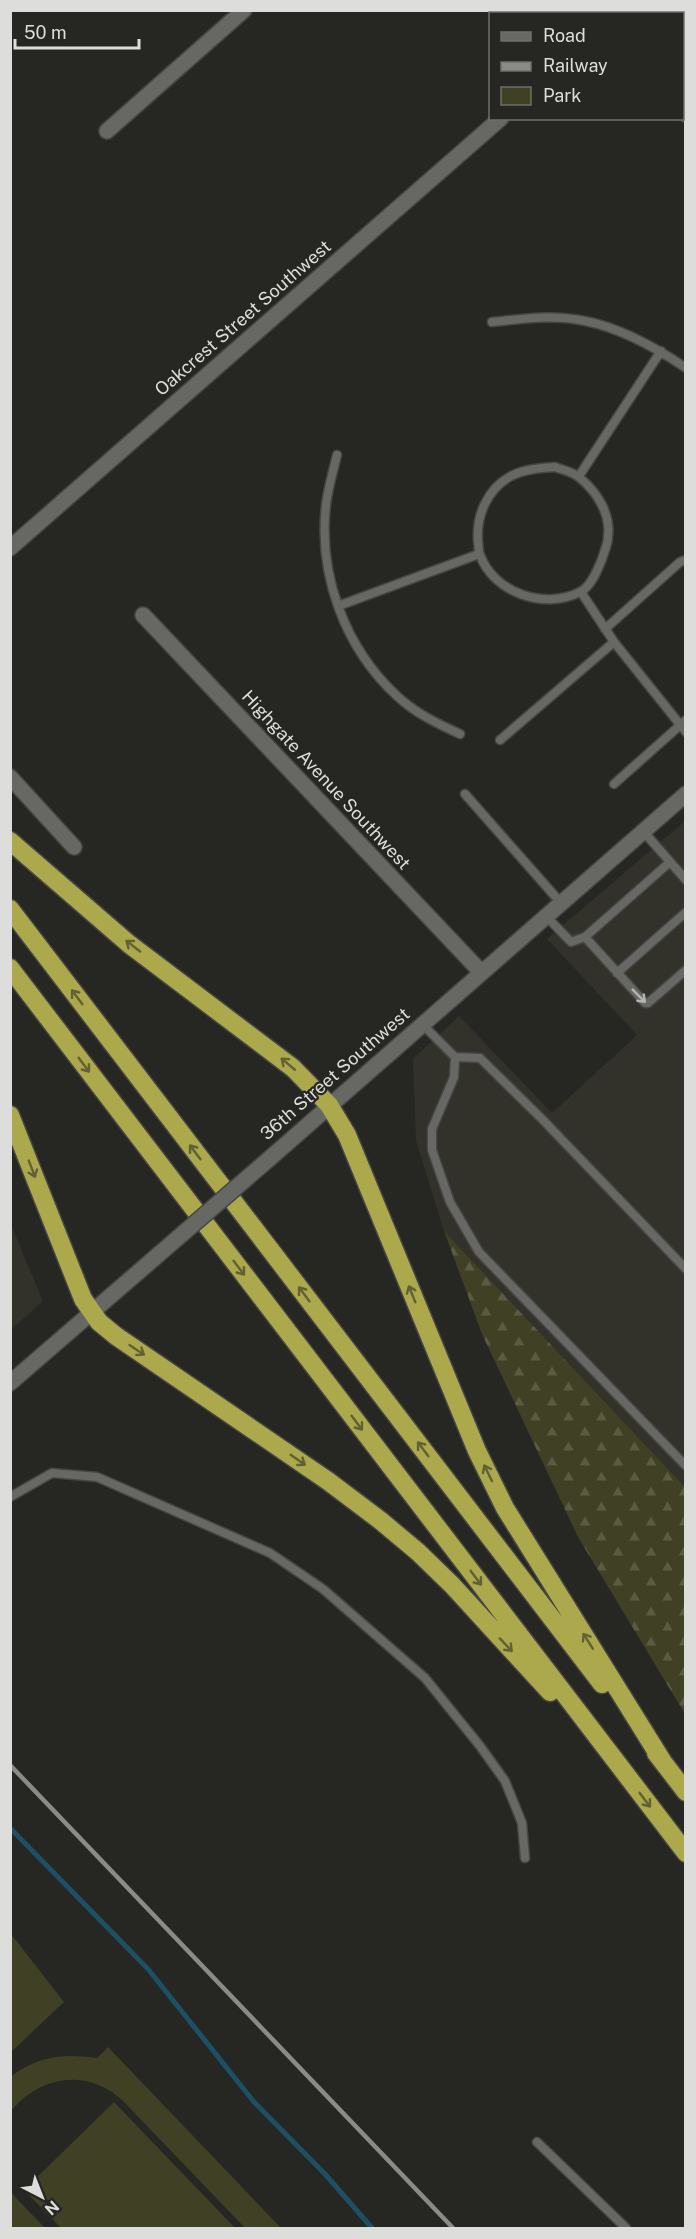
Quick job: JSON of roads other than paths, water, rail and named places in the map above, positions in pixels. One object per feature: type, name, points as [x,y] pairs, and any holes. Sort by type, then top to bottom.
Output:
[{"type":"highway","points":[[10,841],[129,944],[277,1055],[330,1105],[347,1135],[474,1443],[505,1508],[663,1762]]},
{"type":"highway","points":[[10,909],[686,1792]]},
{"type":"highway","points":[[10,968],[686,1853]]},
{"type":"highway","points":[[10,1115],[78,1286],[92,1313],[116,1336],[327,1481],[418,1552],[452,1585],[628,1778]]},
{"type":"street","points":[[106,131],[244,10]]},
{"type":"street","name":"Oakcrest Street Southwest","points":[[10,548],[499,120]]},
{"type":"street","name":"Highgate Avenue Southwest","points":[[143,615],[481,972]]},
{"type":"street","points":[[10,777],[74,847]]},
{"type":"street","name":"36th Street Southwest","points":[[10,1383],[686,794]]},
{"type":"lane","points":[[492,322],[539,317],[584,320],[661,351],[686,368]]},
{"type":"lane","points":[[579,476],[661,351]]},
{"type":"lane","points":[[337,455],[326,504],[325,542],[330,582],[350,634],[371,669],[398,697],[422,714],[460,734]]},
{"type":"lane","points":[[555,467],[579,476],[596,495],[608,515],[608,538],[594,576],[581,592],[554,599],[526,597],[508,589],[489,570],[479,554],[477,529],[481,508],[493,491],[510,477],[535,468],[555,467]]},
{"type":"lane","points":[[338,606],[479,554]]},
{"type":"lane","points":[[605,629],[680,562],[686,561]]},
{"type":"lane","points":[[581,592],[614,642],[684,726],[614,784]]},
{"type":"lane","points":[[500,740],[614,642]]},
{"type":"lane","points":[[465,794],[561,903]]},
{"type":"lane","points":[[643,831],[686,880]]},
{"type":"lane","points":[[546,916],[571,942],[585,937],[670,862]]},
{"type":"lane","points":[[617,973],[686,912]]},
{"type":"lane","points":[[585,937],[646,1003],[686,970]]},
{"type":"lane","points":[[422,1024],[455,1057],[480,1058],[686,1269]]},
{"type":"lane","points":[[455,1057],[454,1077],[432,1130],[432,1150],[450,1202],[479,1252],[686,1466]]},
{"type":"lane","points":[[10,1497],[52,1473],[98,1477],[270,1553],[323,1589],[425,1678],[480,1746],[505,1781],[522,1823],[525,1858]]},
{"type":"lane","points":[[537,2142],[626,2229]]},
{"type":"waterway","points":[[10,1828],[148,1969],[254,2102],[325,2174],[372,2228]]},
{"type":"railway","points":[[10,1765],[453,2228]]}]
